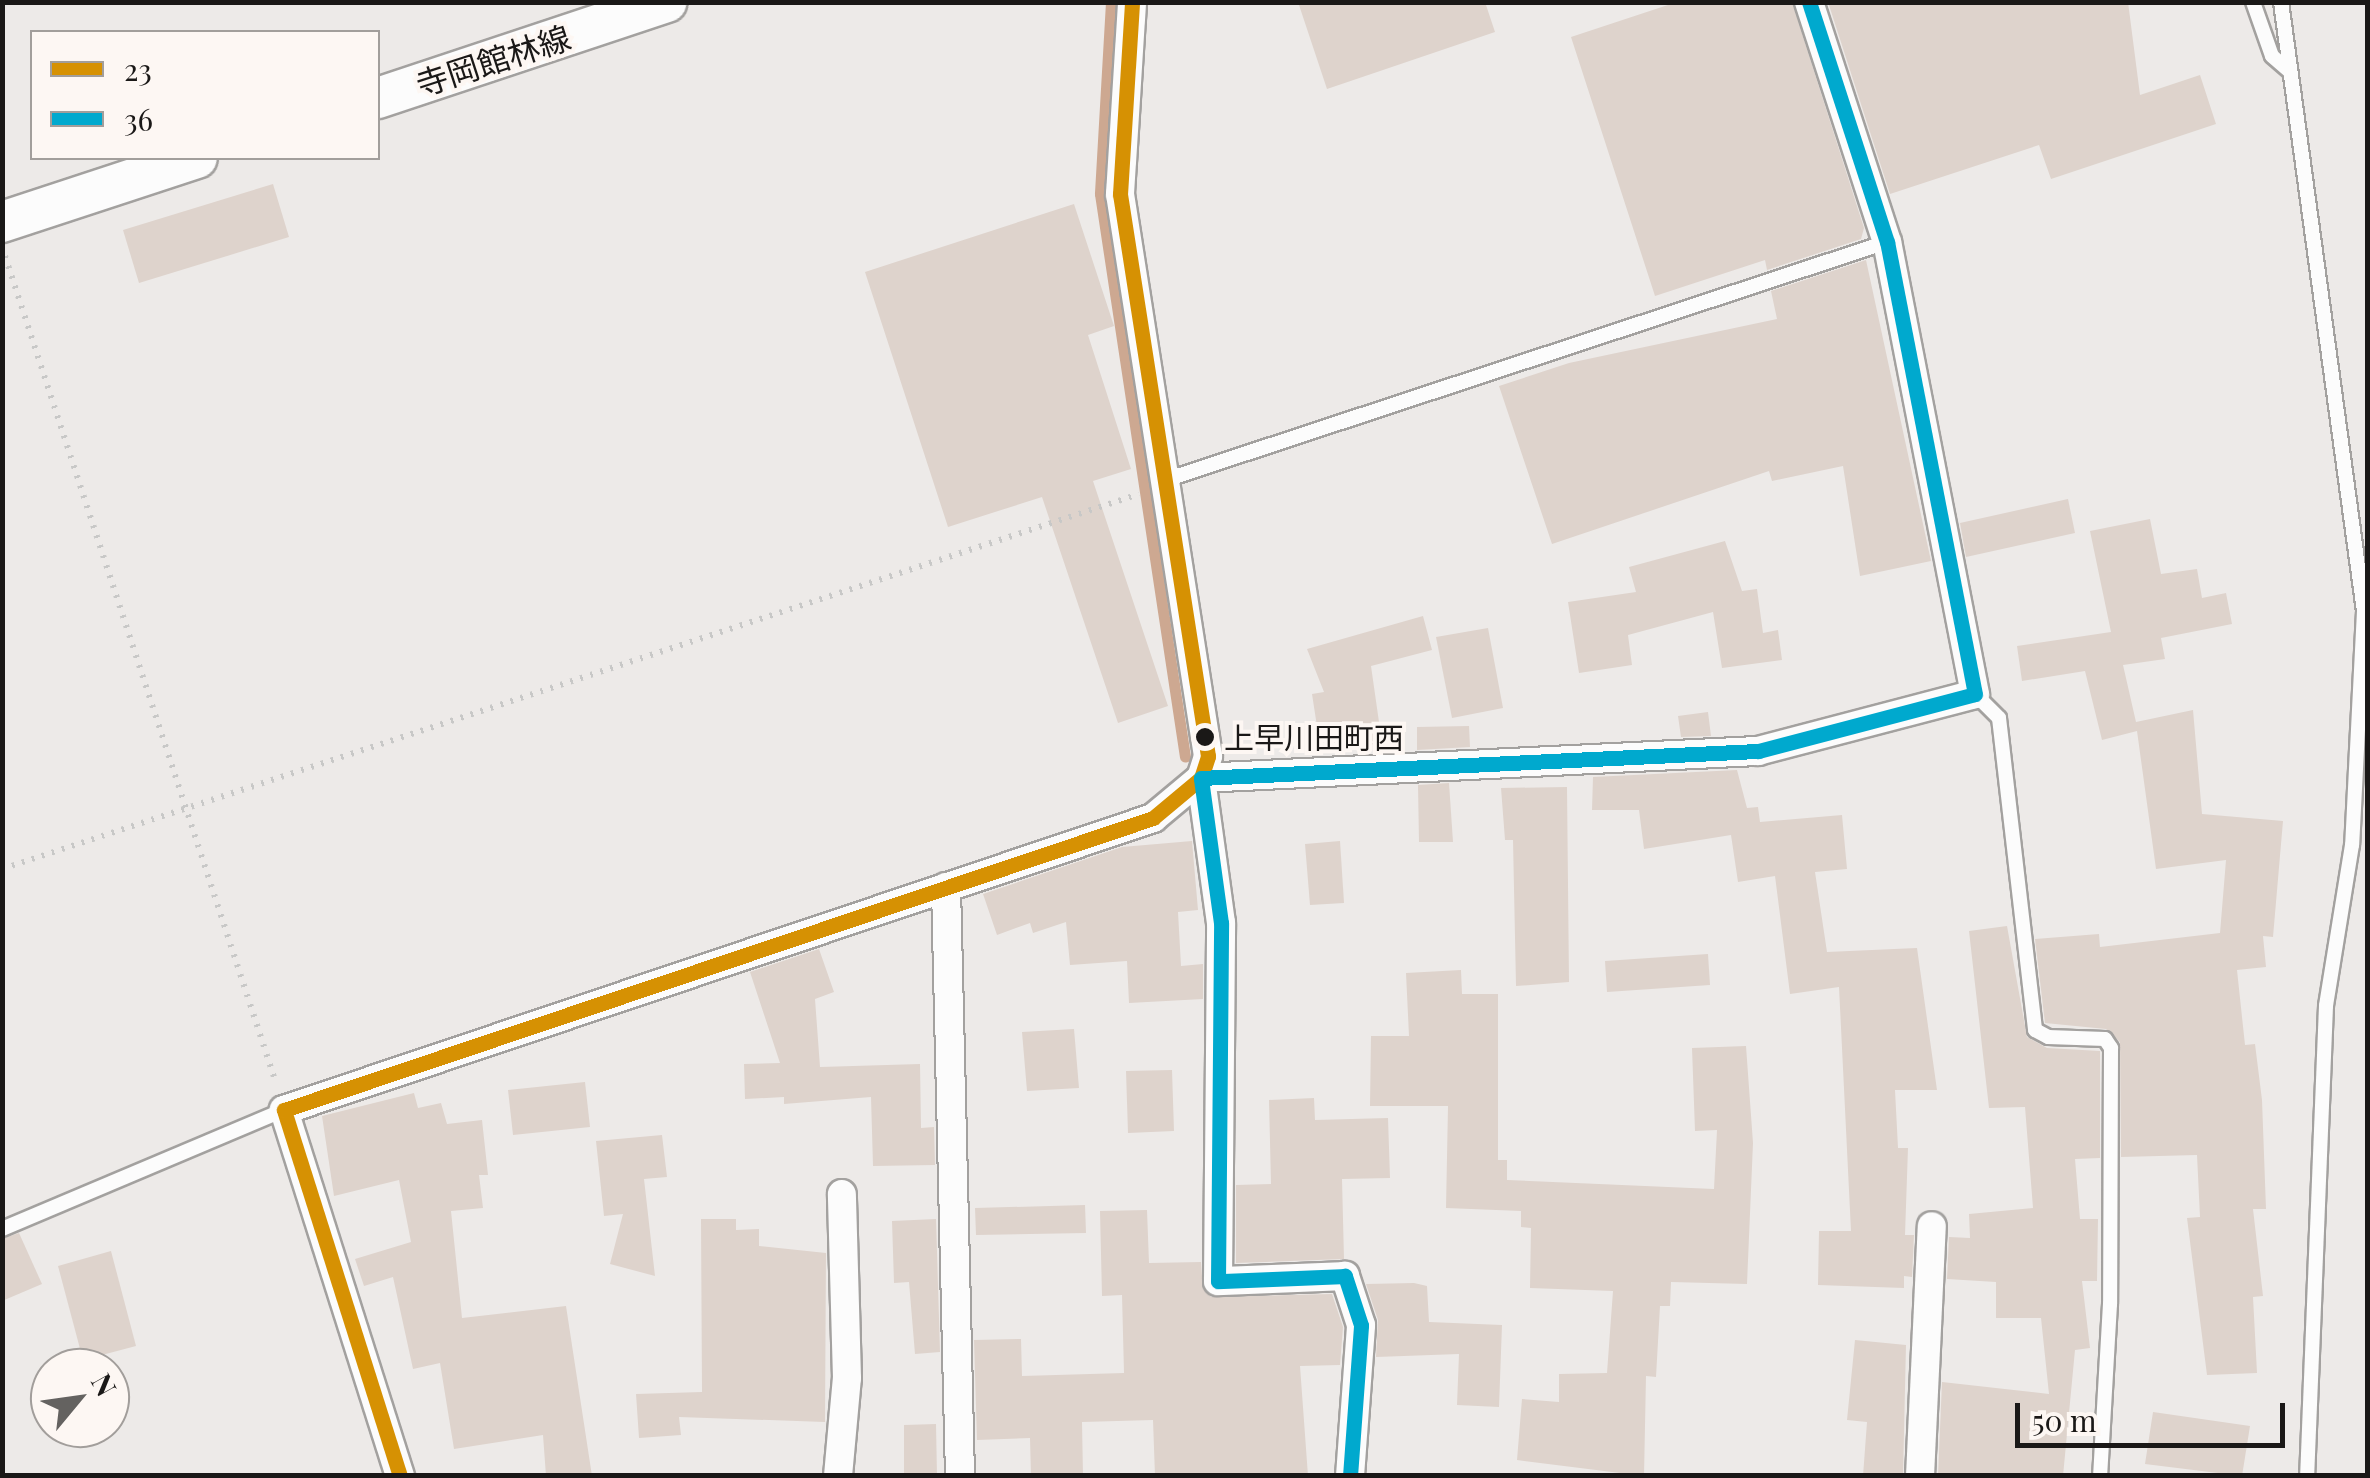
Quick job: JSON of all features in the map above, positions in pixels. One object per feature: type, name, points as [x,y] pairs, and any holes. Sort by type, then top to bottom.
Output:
[{"type":"main road","name":"寺岡館林線","points":[[380,97],[666,2]]},
{"type":"main road","points":[[2,222],[191,160]]},
{"type":"street","points":[[1132,2],[1120,194],[1208,756],[1202,778],[1222,923],[1218,1281],[1345,1276],[1361,1325],[1350,1476]]},
{"type":"street","points":[[400,1476],[284,1110],[1153,818],[1202,778],[1758,751],[1975,694],[1887,242],[1809,2]]},
{"type":"street","points":[[946,888],[960,1476]]},
{"type":"street","points":[[838,1476],[847,1378],[842,1194]]},
{"type":"street","points":[[1920,1476],[1932,1226]]},
{"type":"lane","points":[[2252,2],[2272,56],[2289,71]]},
{"type":"lane","points":[[2281,2],[2364,612],[2352,846],[2326,1006],[2307,1476]]},
{"type":"lane","points":[[1162,481],[1887,242]]},
{"type":"lane","points":[[1975,694],[1999,718],[2035,1030],[2048,1037],[2104,1039],[2111,1048],[2110,1304],[2100,1476]]},
{"type":"lane","points":[[2,1230],[284,1110]]},
{"type":"path","points":[[2,250],[189,807],[284,1110]]},
{"type":"path","points":[[2,869],[1144,493],[1162,481]]},
{"type":"building","points":[[1298,2],[1485,2],[1495,32],[1327,89]]},
{"type":"building","points":[[1677,2],[1792,2],[1864,228],[1861,239],[1767,270],[1765,260],[1655,296],[1571,37]]},
{"type":"building","points":[[1828,2],[2128,2],[2140,95],[2200,75],[2216,124],[2051,179],[2039,145],[1890,194]]},
{"type":"building","points":[[273,184],[289,237],[139,283],[123,230]]},
{"type":"building","points":[[1074,204],[1114,326],[1088,335],[1131,469],[1093,481],[1168,706],[1118,723],[1042,497],[948,527],[865,272]]},
{"type":"building","points":[[1866,260],[1931,561],[1860,576],[1843,466],[1772,481],[1769,471],[1552,544],[1499,386],[1569,363],[1777,319],[1771,291]]},
{"type":"building","points":[[2068,499],[2075,533],[1966,557],[1960,523]]},
{"type":"building","points":[[2150,519],[2161,574],[2197,569],[2202,598],[2226,593],[2232,624],[2161,638],[2165,659],[2123,665],[2136,722],[2193,710],[2202,814],[2283,821],[2273,937],[2263,936],[2266,967],[2237,970],[2245,1045],[2255,1044],[2262,1100],[2266,1209],[2253,1209],[2263,1296],[2253,1297],[2257,1373],[2207,1375],[2187,1218],[2200,1217],[2197,1155],[2121,1157],[2120,1042],[2106,1029],[2045,1023],[2035,939],[2099,934],[2100,947],[2220,933],[2226,860],[2156,869],[2137,731],[2102,740],[2085,671],[2022,681],[2017,646],[2111,632],[2090,531]]},
{"type":"building","points":[[1725,541],[1742,591],[1757,589],[1763,633],[1778,630],[1782,660],[1722,668],[1713,612],[1628,635],[1632,665],[1579,673],[1568,602],[1636,592],[1629,567]]},
{"type":"building","points":[[1423,616],[1432,650],[1371,666],[1382,743],[1338,749],[1336,730],[1318,733],[1312,694],[1324,692],[1307,649]]},
{"type":"building","points":[[1488,628],[1503,708],[1452,718],[1436,637]]},
{"type":"building","points":[[1708,712],[1711,736],[1681,737],[1678,716]]},
{"type":"building","points":[[1469,726],[1470,747],[1417,750],[1417,727]]},
{"type":"building","points":[[1737,770],[1747,808],[1758,807],[1760,822],[1842,815],[1847,869],[1815,872],[1827,952],[1917,948],[1937,1090],[1895,1090],[1898,1148],[1908,1148],[1905,1235],[1914,1235],[1912,1277],[1904,1276],[1904,1288],[1818,1285],[1819,1231],[1851,1231],[1839,987],[1790,994],[1775,876],[1738,882],[1731,835],[1644,849],[1639,810],[1592,810],[1593,777]]},
{"type":"building","points":[[1449,783],[1453,842],[1419,842],[1418,785]]},
{"type":"building","points":[[1567,787],[1569,982],[1516,986],[1513,840],[1505,840],[1501,788]]},
{"type":"building","points":[[1192,841],[1198,910],[1178,912],[1181,966],[1203,964],[1203,999],[1129,1003],[1127,961],[1070,965],[1066,922],[1033,933],[1030,923],[997,935],[983,894],[1122,847]]},
{"type":"building","points":[[1340,841],[1344,903],[1310,905],[1305,844]]},
{"type":"building","points":[[2007,926],[2027,1037],[2047,1048],[2100,1051],[2100,1158],[2075,1159],[2080,1219],[2098,1219],[2097,1281],[2082,1281],[2090,1348],[2075,1350],[2063,1476],[1938,1476],[1942,1382],[2049,1394],[2041,1318],[1996,1318],[1996,1282],[1947,1279],[1949,1237],[1970,1238],[1969,1214],[2033,1208],[2025,1107],[1989,1108],[1969,931]]},
{"type":"building","points":[[819,949],[834,992],[815,999],[820,1067],[920,1064],[921,1128],[934,1127],[935,1165],[873,1166],[871,1097],[784,1104],[784,1097],[745,1099],[744,1064],[780,1063],[750,972]]},
{"type":"building","points":[[1708,954],[1710,985],[1607,992],[1605,961]]},
{"type":"building","points":[[1461,970],[1462,994],[1498,994],[1498,1160],[1507,1160],[1507,1180],[1714,1189],[1717,1130],[1695,1131],[1692,1048],[1746,1046],[1753,1143],[1747,1284],[1671,1282],[1670,1306],[1660,1306],[1656,1377],[1646,1376],[1644,1476],[1517,1460],[1522,1399],[1559,1402],[1559,1374],[1607,1373],[1613,1291],[1530,1288],[1531,1228],[1521,1227],[1521,1211],[1446,1208],[1448,1106],[1370,1106],[1371,1036],[1409,1036],[1406,973]]},
{"type":"building","points":[[1074,1029],[1079,1088],[1027,1091],[1022,1032]]},
{"type":"building","points":[[1172,1070],[1174,1131],[1128,1133],[1126,1071]]},
{"type":"building","points":[[585,1082],[590,1127],[513,1135],[508,1090]]},
{"type":"building","points":[[414,1093],[418,1108],[441,1103],[447,1124],[482,1120],[488,1175],[479,1175],[483,1208],[451,1211],[462,1318],[566,1306],[592,1476],[546,1476],[543,1435],[454,1449],[440,1363],[413,1369],[393,1277],[364,1286],[355,1259],[411,1242],[399,1180],[334,1196],[322,1116]]},
{"type":"building","points":[[1314,1098],[1315,1120],[1388,1118],[1390,1178],[1342,1179],[1344,1259],[1236,1263],[1236,1185],[1271,1184],[1269,1100]]},
{"type":"building","points":[[662,1135],[667,1177],[644,1179],[655,1276],[610,1264],[623,1214],[604,1216],[596,1141]]},
{"type":"building","points":[[1085,1205],[1086,1233],[976,1235],[975,1208]]},
{"type":"building","points":[[1147,1210],[1149,1263],[1201,1262],[1203,1289],[1211,1297],[1332,1294],[1343,1327],[1340,1365],[1300,1366],[1308,1476],[1155,1476],[1153,1420],[1082,1422],[1083,1476],[1031,1476],[1030,1438],[977,1440],[974,1340],[1021,1339],[1022,1376],[1124,1373],[1122,1295],[1102,1296],[1100,1211]]},
{"type":"building","points":[[701,1219],[736,1219],[736,1230],[759,1229],[759,1246],[826,1253],[825,1422],[679,1417],[681,1435],[639,1438],[636,1394],[702,1392]]},
{"type":"building","points":[[936,1219],[940,1352],[915,1354],[909,1282],[894,1283],[892,1221]]},
{"type":"building","points":[[19,1233],[42,1284],[2,1301],[2,1239]]},
{"type":"building","points":[[111,1251],[136,1346],[80,1348],[58,1266]]},
{"type":"building","points":[[1366,1284],[1427,1286],[1429,1322],[1502,1325],[1499,1407],[1457,1405],[1459,1354],[1376,1357],[1378,1320]]},
{"type":"building","points":[[1855,1340],[1906,1345],[1903,1476],[1863,1476],[1867,1422],[1847,1420]]},
{"type":"building","points":[[2153,1412],[2250,1426],[2242,1476],[2145,1464]]},
{"type":"building","points":[[936,1424],[937,1476],[904,1476],[904,1425]]},
{"type":"waterway","points":[[1111,2],[1100,194],[1185,757]]},
{"type":"transit line","name":"23","points":[[400,1476],[284,1110],[1153,818],[1201,778],[1208,756],[1120,194],[1132,2]]},
{"type":"transit line","name":"36","points":[[1350,1476],[1361,1325],[1345,1276],[1218,1281],[1221,923],[1201,778],[1758,751],[1975,694],[1887,242],[1809,2]]},
{"type":"place","name":"上早川田町西","points":[[1205,737]]}]
